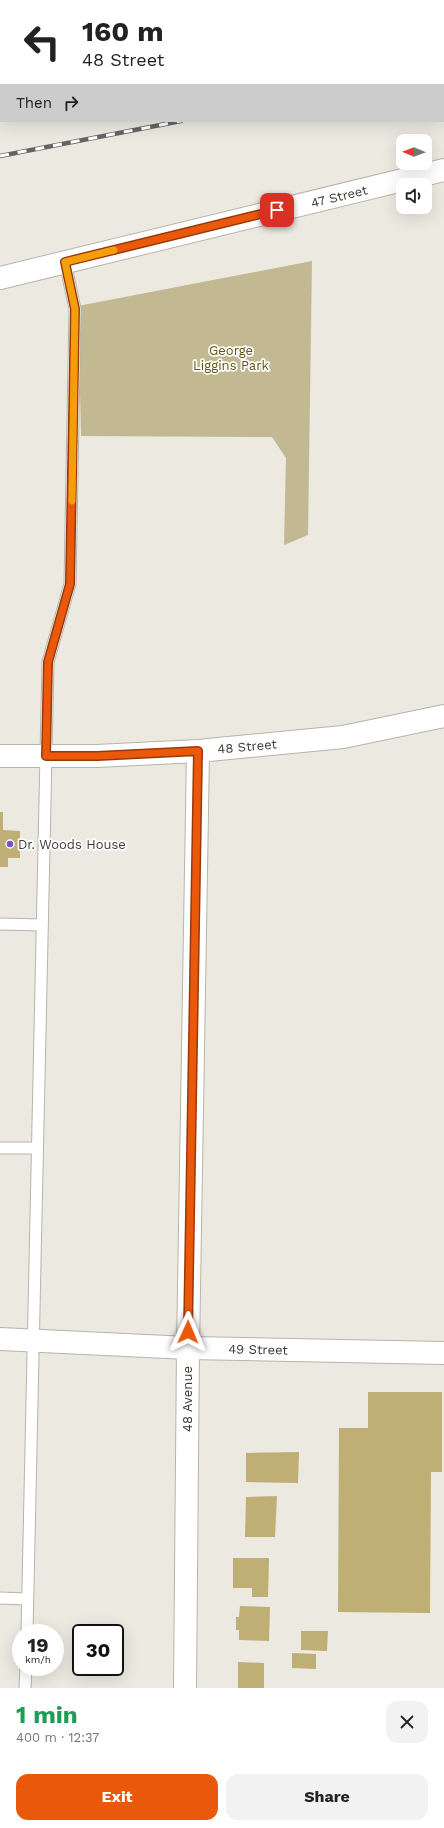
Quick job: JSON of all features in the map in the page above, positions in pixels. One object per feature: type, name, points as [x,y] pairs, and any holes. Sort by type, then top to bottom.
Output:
[{"type":"street","name":"47 Street","points":[[0,278],[444,170]]},
{"type":"street","name":"48 Street","points":[[0,756],[97,756],[198,751],[343,737],[444,716]]},
{"type":"street","name":"48 Avenue","points":[[185,1688],[188,1348],[198,751]]},
{"type":"street","name":"49 Street","points":[[0,1339],[188,1348],[444,1353]]},
{"type":"lane","points":[[27,1624],[48,662],[70,584],[75,309],[65,262]]},
{"type":"lane","points":[[0,924],[42,925]]},
{"type":"lane","points":[[0,1148],[37,1148]]},
{"type":"lane","points":[[0,1598],[27,1599]]},
{"type":"lane","points":[[25,1688],[26,1676]]},
{"type":"green space","name":"George Liggins Park","points":[[312,261],[308,535],[284,545],[286,458],[272,437],[81,436],[78,306]]},
{"type":"building","name":"Dr. Woods House","points":[[0,812],[3,812],[3,830],[20,831],[20,858],[8,858],[8,867],[0,867]]},
{"type":"building","points":[[368,1392],[442,1392],[442,1472],[431,1472],[430,1613],[338,1612],[339,1428],[368,1428]]},
{"type":"building","points":[[299,1452],[298,1483],[246,1482],[246,1453]]},
{"type":"building","points":[[277,1496],[275,1537],[245,1537],[246,1497]]},
{"type":"building","points":[[233,1558],[269,1558],[268,1597],[252,1597],[252,1588],[233,1588]]},
{"type":"building","points":[[240,1606],[270,1607],[269,1641],[239,1640],[239,1630],[236,1630],[236,1617],[239,1617]]},
{"type":"building","points":[[301,1631],[328,1631],[327,1651],[301,1650]]},
{"type":"building","points":[[292,1653],[316,1654],[316,1669],[292,1668]]},
{"type":"building","points":[[238,1662],[264,1663],[264,1688],[238,1688]]},
{"type":"railway","points":[[0,156],[176,122]]},
{"type":"slow traffic","points":[[72,501],[75,309],[65,262],[114,250]]},
{"type":"place","name":"Dr. Woods House","points":[[10,844]]},
{"type":"route","points":[[188,1332],[198,751],[97,756],[46,756],[48,662],[70,584],[75,309],[65,262],[277,210]]}]
